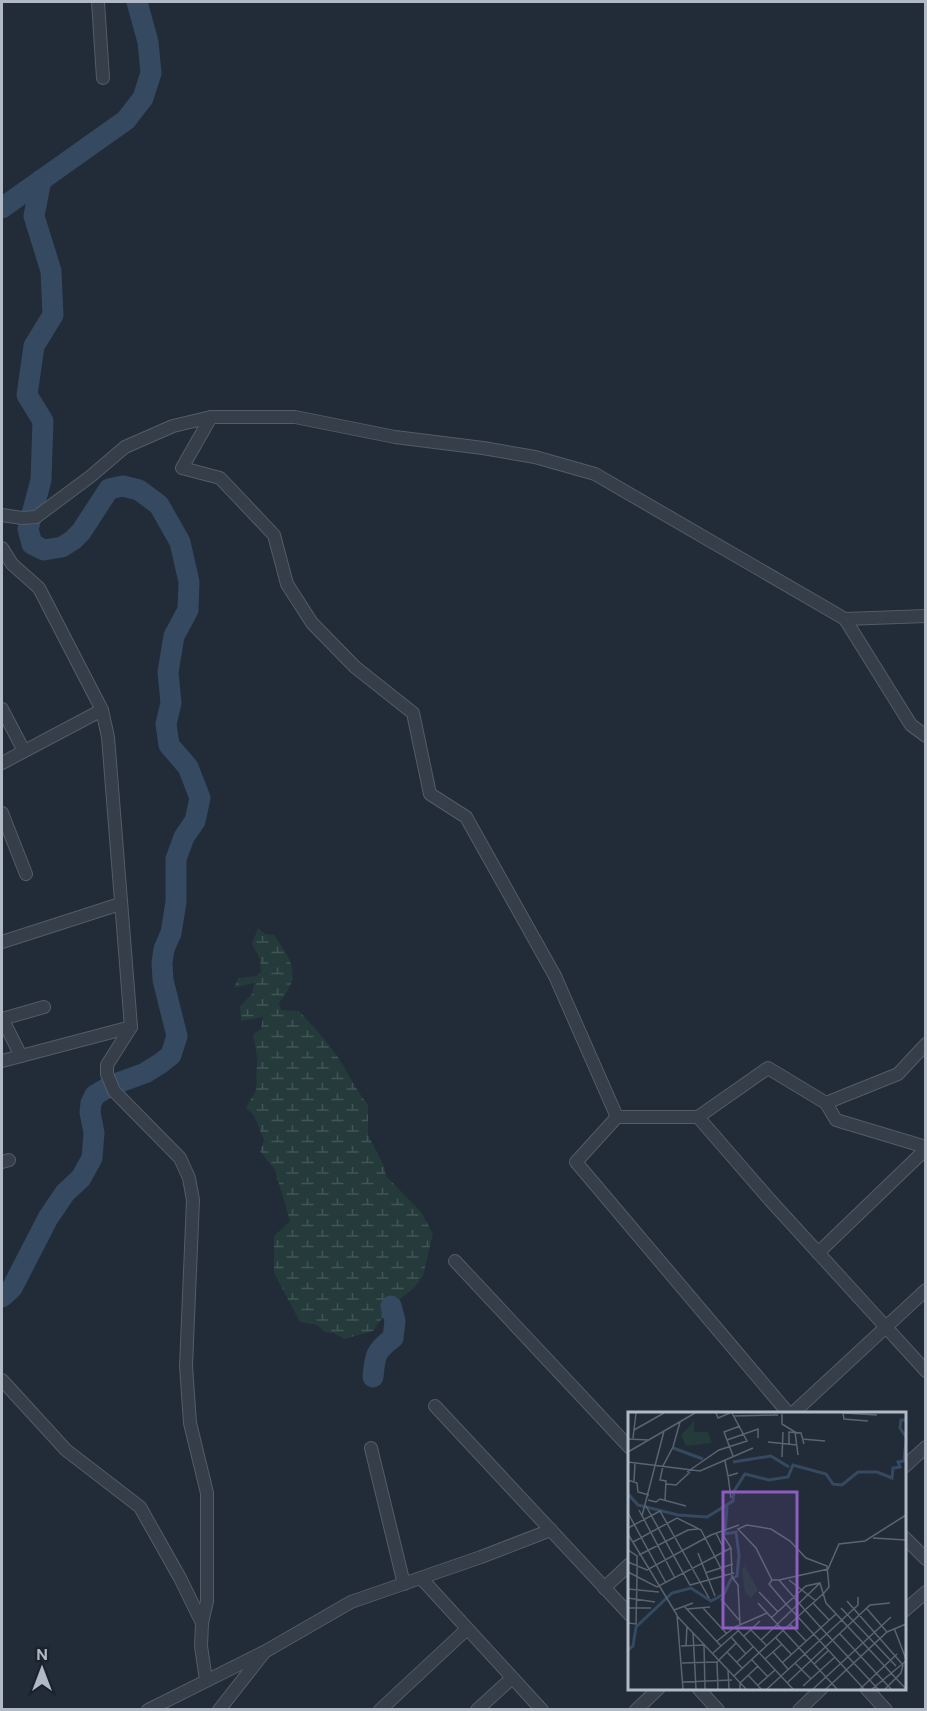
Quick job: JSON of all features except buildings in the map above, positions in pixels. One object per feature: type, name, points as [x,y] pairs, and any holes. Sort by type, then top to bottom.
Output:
[{"type":"street","points":[[98,2],[103,78]]},
{"type":"street","points":[[2,515],[36,518],[125,447],[173,426],[211,417],[295,417],[395,437],[535,457],[595,474],[845,619],[911,725],[926,736]]},
{"type":"street","points":[[211,417],[182,468],[220,478],[274,535],[287,584],[312,623],[355,667],[413,713],[430,794],[466,817],[555,976],[617,1117]]},
{"type":"street","points":[[2,548],[12,564],[39,588],[102,710],[108,737],[131,1027],[107,1065],[107,1074],[114,1090],[180,1158],[189,1178],[193,1200],[186,1366],[190,1423],[207,1493],[207,1601],[202,1623],[201,1646],[206,1680]]},
{"type":"street","points":[[845,619],[926,615]]},
{"type":"street","points":[[2,709],[24,751]]},
{"type":"street","points":[[2,763],[102,710]]},
{"type":"street","points":[[2,813],[26,874]]},
{"type":"street","points":[[2,942],[120,904]]},
{"type":"street","points":[[21,1056],[2,1018],[44,1007]]},
{"type":"street","points":[[2,1061],[131,1027]]},
{"type":"street","points":[[826,1103],[898,1074],[926,1044]]},
{"type":"street","points":[[788,1412],[576,1162],[617,1117],[698,1117],[768,1068],[826,1103],[836,1120],[926,1148],[818,1253]]},
{"type":"street","points":[[698,1117],[926,1371]]},
{"type":"street","points":[[455,1261],[628,1446]]},
{"type":"street","points":[[792,1412],[926,1290]]},
{"type":"street","points":[[2,1380],[66,1450],[109,1486],[140,1507],[180,1578],[202,1623]]},
{"type":"street","points":[[435,1406],[628,1614]]},
{"type":"street","points":[[906,1465],[926,1447]]},
{"type":"street","points":[[371,1448],[404,1584]]},
{"type":"street","points":[[150,1709],[266,1651],[351,1602],[551,1530]]},
{"type":"street","points":[[906,1539],[926,1559]]},
{"type":"street","points":[[604,1588],[628,1566]]},
{"type":"street","points":[[421,1578],[543,1710]]},
{"type":"street","points":[[906,1609],[926,1592]]},
{"type":"street","points":[[380,1710],[467,1629]]},
{"type":"street","points":[[219,1710],[266,1651]]},
{"type":"street","points":[[477,1710],[512,1678]]},
{"type":"street","points":[[636,1710],[658,1690]]},
{"type":"street","points":[[699,1690],[718,1710]]},
{"type":"street","points":[[799,1710],[821,1690]]},
{"type":"street","points":[[867,1690],[886,1710]]},
{"type":"green space","points":[[258,928],[265,934],[274,935],[290,961],[293,976],[291,984],[279,1003],[281,1010],[299,1011],[336,1055],[368,1105],[368,1135],[384,1166],[386,1176],[421,1212],[433,1234],[423,1276],[414,1288],[391,1306],[373,1331],[344,1339],[334,1333],[325,1332],[317,1325],[300,1322],[274,1273],[274,1236],[290,1221],[275,1170],[260,1151],[264,1140],[254,1116],[246,1108],[256,1090],[257,1057],[253,1034],[261,1029],[263,1017],[241,1021],[240,1006],[252,994],[254,983],[234,988],[238,978],[256,976],[261,972],[260,959],[252,944]]},
{"type":"waterway","points":[[2,208],[126,120],[143,98],[151,73],[148,42],[137,2]]},
{"type":"waterway","points":[[2,1297],[12,1288],[48,1218],[65,1193],[81,1178],[92,1158],[94,1133],[90,1112],[95,1095],[112,1085],[145,1073],[171,1055],[177,1036],[163,980],[162,963],[164,949],[171,933],[176,902],[176,859],[184,837],[195,821],[200,798],[188,767],[169,745],[166,724],[171,703],[168,672],[174,636],[188,610],[189,582],[180,542],[159,505],[139,490],[123,486],[109,489],[81,532],[62,547],[44,550],[32,544],[28,529],[41,480],[43,421],[27,395],[34,346],[53,315],[51,271],[34,216],[41,180]]},
{"type":"waterway","points":[[373,1377],[377,1354],[393,1338],[395,1321],[391,1306]]}]
